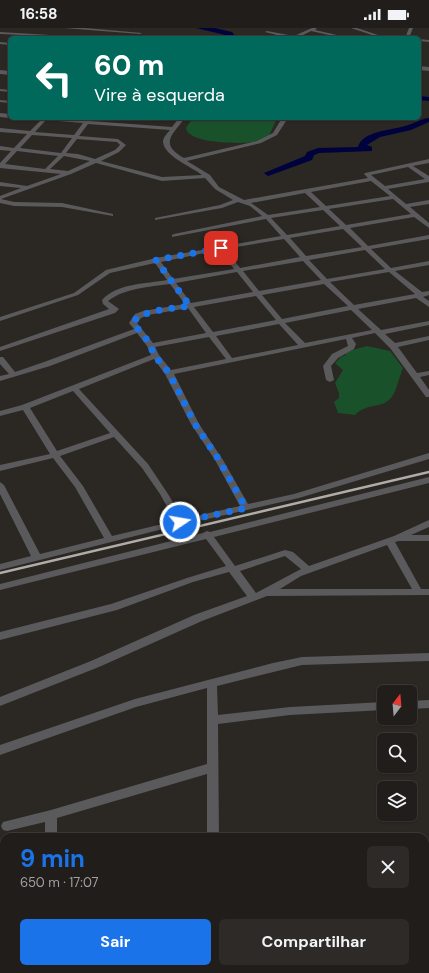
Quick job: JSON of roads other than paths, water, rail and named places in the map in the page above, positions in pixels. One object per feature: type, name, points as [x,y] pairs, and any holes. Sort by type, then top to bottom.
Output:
[{"type":"street","points":[[1,40],[15,28]]},
{"type":"street","points":[[59,36],[66,28],[97,29],[140,34]]},
{"type":"street","points":[[353,28],[378,36]]},
{"type":"street","points":[[298,36],[313,29],[344,36]]},
{"type":"street","points":[[352,36],[364,31]]},
{"type":"street","points":[[267,32],[285,36]]},
{"type":"street","points":[[0,33],[41,36]]},
{"type":"street","points":[[0,166],[42,120]]},
{"type":"street","points":[[47,169],[62,154],[88,120],[172,129]]},
{"type":"street","points":[[180,120],[172,129],[166,142],[169,149],[208,176],[217,188],[241,201],[252,205],[267,217],[326,282],[393,346],[429,396]]},
{"type":"street","points":[[183,160],[259,142],[275,134],[284,120]]},
{"type":"street","points":[[0,130],[118,141],[123,144],[117,150],[69,173],[0,198]]},
{"type":"street","points":[[0,148],[62,154],[97,160],[162,179],[208,176]]},
{"type":"street","points":[[429,161],[368,172],[367,174],[371,179],[429,225]]},
{"type":"street","points":[[408,165],[429,179]]},
{"type":"street","points":[[0,166],[47,169],[69,173]]},
{"type":"street","points":[[157,219],[241,201],[371,179]]},
{"type":"street","points":[[384,188],[429,179]]},
{"type":"street","points":[[0,184],[27,187]]},
{"type":"street","points":[[306,190],[390,270],[423,294],[429,305]]},
{"type":"street","points":[[174,236],[267,217],[394,197]]},
{"type":"street","points":[[0,201],[14,204],[62,205],[111,215]]},
{"type":"street","points":[[405,206],[429,202]]},
{"type":"street","points":[[0,319],[76,294],[86,289],[102,274],[108,271],[156,260],[221,248],[415,215]]},
{"type":"street","points":[[0,349],[115,309],[105,302],[105,300],[114,293],[140,286],[429,237]]},
{"type":"street","points":[[221,248],[240,270],[257,294],[304,346]]},
{"type":"street","points":[[156,260],[230,360]]},
{"type":"street","points":[[246,508],[219,460],[195,424],[169,373],[155,356],[151,346],[133,323],[138,316],[429,264]]},
{"type":"street","points":[[151,346],[210,333],[423,294]]},
{"type":"street","points":[[169,373],[348,337],[429,323]]},
{"type":"street","points":[[0,379],[137,330]]},
{"type":"street","points":[[330,380],[327,366],[335,356],[351,347],[352,344],[348,337]]},
{"type":"street","points":[[393,346],[429,338]]},
{"type":"street","points":[[0,414],[25,407],[155,356]]},
{"type":"street","points":[[0,359],[14,375]]},
{"type":"street","points":[[414,376],[429,373]]},
{"type":"street","points":[[74,388],[144,466],[164,494],[180,522]]},
{"type":"street","points":[[25,407],[55,455],[78,486],[110,540]]},
{"type":"street","points":[[0,468],[55,455],[115,434]]},
{"type":"street","points":[[0,567],[180,522],[296,496],[429,456]]},
{"type":"street","points":[[0,587],[207,534],[429,480]]},
{"type":"street","points":[[0,485],[37,558]]},
{"type":"street","points":[[0,702],[95,664],[198,618],[266,593],[307,570],[393,539],[429,523]]},
{"type":"street","points":[[207,534],[254,598]]},
{"type":"street","points":[[393,539],[429,538]]},
{"type":"street","points":[[266,593],[424,593],[393,539]]},
{"type":"street","points":[[0,636],[113,607],[190,580],[285,553],[290,554],[307,570]]},
{"type":"street","points":[[0,750],[135,703],[302,661],[429,657]]},
{"type":"street","points":[[212,683],[213,833]]},
{"type":"street","points":[[417,705],[429,704]]},
{"type":"street","points":[[212,720],[290,711],[377,706]]},
{"type":"street","points":[[7,826],[51,815],[213,767]]},
{"type":"street","points":[[51,815],[51,833]]},
{"type":"waterway","points":[[199,28],[210,28],[218,32],[232,34],[228,36]]},
{"type":"waterway","points":[[421,98],[429,99]]},
{"type":"waterway","points":[[268,173],[309,158],[310,154],[318,151],[369,149],[362,146],[366,141],[377,135],[408,128],[429,120]]},
{"type":"railway","points":[[0,573],[429,472]]}]
